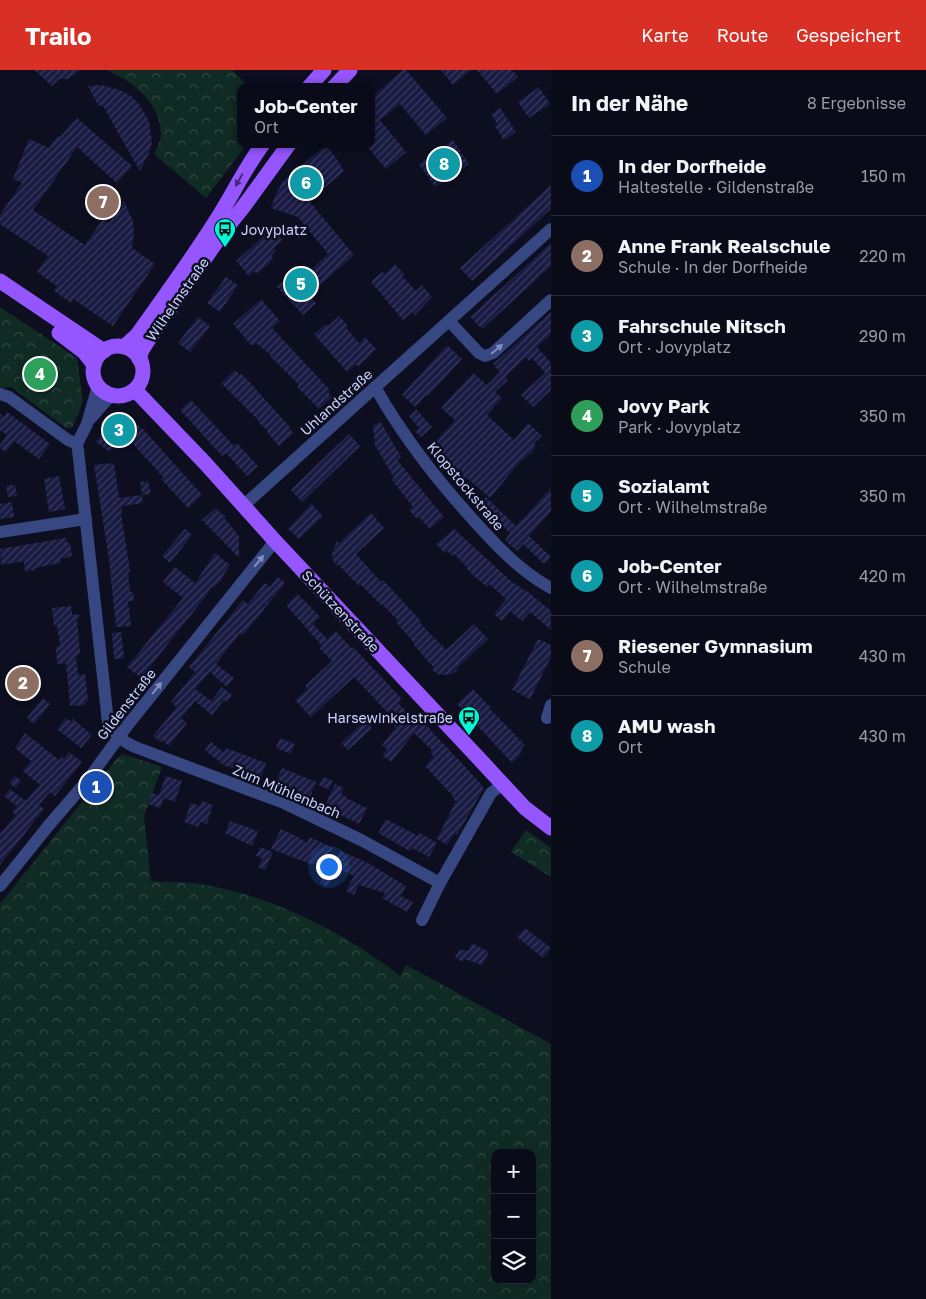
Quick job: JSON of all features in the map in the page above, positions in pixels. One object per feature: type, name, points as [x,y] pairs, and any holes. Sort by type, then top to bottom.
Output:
[{"type":"main road","points":[[313,83],[324,70]]},
{"type":"main road","points":[[338,83],[350,70]]},
{"type":"main road","name":"Wilhelmstraße","points":[[124,347],[137,335],[199,248],[226,205],[250,160],[260,148]]},
{"type":"main road","name":"Wilhelmstraße","points":[[139,358],[147,342],[224,231],[286,148]]},
{"type":"main road","points":[[0,281],[104,350]]},
{"type":"main road","points":[[0,292],[84,352],[94,365]]},
{"type":"main road","points":[[124,347],[132,351],[139,358],[143,373],[135,390],[125,395],[111,395],[104,392],[98,386],[93,374],[94,365],[104,350],[124,347]]},
{"type":"main road","name":"Schützenstraße","points":[[135,390],[525,808],[551,828]]},
{"type":"street","name":"Uhlandstraße","points":[[243,506],[551,229]]},
{"type":"street","points":[[449,321],[479,353],[485,356],[494,353],[551,300]]},
{"type":"street","points":[[98,386],[87,424],[78,444],[108,722],[118,738]]},
{"type":"street","name":"Klopstockstraße","points":[[375,387],[402,432],[443,486],[515,563],[535,579],[551,588]]},
{"type":"street","points":[[0,394],[9,397],[68,440],[78,444]]},
{"type":"street","points":[[87,424],[111,395]]},
{"type":"street","points":[[0,532],[86,519]]},
{"type":"street","name":"Gildenstraße","points":[[0,886],[49,825],[88,781],[118,738],[275,541]]},
{"type":"street","points":[[547,718],[551,705]]},
{"type":"street","name":"Zum Mühlenbach","points":[[118,738],[158,756],[284,803],[361,840],[440,883]]},
{"type":"street","points":[[422,920],[440,883],[491,793],[503,784]]},
{"type":"green space","points":[[107,70],[232,70],[245,83],[237,83],[237,148],[244,148],[206,198],[154,154],[161,135],[156,112],[143,94],[126,80]]},
{"type":"green space","points":[[0,307],[77,358],[83,402],[72,428],[66,428],[11,387],[0,388]]},
{"type":"green space","points":[[123,754],[162,767],[144,816],[151,881],[193,883],[220,888],[248,895],[302,916],[354,944],[400,976],[406,965],[551,1044],[551,1299],[0,1299],[0,904],[118,757]]},
{"type":"green space","points":[[526,830],[551,848],[551,877],[511,852]]},
{"type":"building","points":[[34,70],[81,70],[68,79],[59,79],[52,86]]},
{"type":"building","points":[[403,70],[406,70],[447,118],[426,135],[400,104],[380,120],[406,152],[386,169],[368,148],[375,148],[375,94]]},
{"type":"building","points":[[441,70],[471,70],[453,85]]},
{"type":"building","points":[[477,70],[512,70],[518,77],[497,94]]},
{"type":"building","points":[[101,85],[120,90],[131,96],[138,103],[149,121],[152,142],[140,171],[103,106],[98,105],[88,86]]},
{"type":"building","points":[[539,87],[550,104],[529,118],[518,102]]},
{"type":"building","points":[[500,108],[516,132],[504,140],[495,126],[498,125],[491,114]]},
{"type":"building","points":[[77,118],[132,166],[117,183],[77,147],[33,210],[85,245],[103,219],[109,223],[124,201],[133,221],[132,248],[155,264],[113,326],[73,299],[71,303],[54,291],[57,286],[37,272],[48,256],[0,224],[0,215],[22,183],[13,179],[29,139],[49,148],[58,136],[60,137]]},
{"type":"building","points":[[453,140],[469,164],[435,187],[419,164]]},
{"type":"building","points":[[322,148],[328,148],[344,171],[309,201],[354,255],[309,295],[316,303],[303,315],[277,287],[290,275],[297,283],[328,254],[298,217],[271,208],[283,181]]},
{"type":"building","points":[[551,185],[551,209],[472,281],[460,268]]},
{"type":"building","points":[[267,224],[282,240],[274,248],[276,251],[271,256],[274,259],[257,274],[254,271],[249,276],[236,261],[263,237],[258,232]]},
{"type":"building","points":[[551,243],[551,266],[482,329],[470,317]]},
{"type":"building","points":[[395,264],[404,274],[402,276],[416,291],[422,285],[432,297],[415,315],[412,312],[403,320],[371,282],[382,272],[385,274]]},
{"type":"building","points":[[226,277],[238,285],[220,312],[207,303]]},
{"type":"building","points":[[261,299],[280,321],[272,328],[330,390],[328,392],[332,397],[319,409],[297,387],[299,385],[271,355],[256,343],[252,346],[233,324]]},
{"type":"building","points":[[551,312],[551,334],[537,347],[551,363],[551,390],[533,407],[521,395],[545,373],[532,358],[529,361],[526,357],[505,377],[508,380],[495,392],[502,398],[487,415],[514,440],[528,423],[542,436],[534,443],[536,446],[532,452],[519,463],[490,498],[467,478],[461,485],[429,454],[439,443],[436,441],[455,420],[441,408],[473,373],[487,385],[500,372],[493,364]]},
{"type":"building","points":[[339,316],[348,326],[346,328],[359,343],[365,337],[376,349],[358,367],[356,364],[347,372],[314,334],[326,324],[328,326]]},
{"type":"building","points":[[198,317],[210,326],[190,352],[178,343]]},
{"type":"building","points":[[447,345],[462,359],[428,396],[426,395],[415,407],[402,395]]},
{"type":"building","points":[[235,370],[240,375],[241,373],[290,427],[293,433],[279,446],[259,421],[221,383]]},
{"type":"building","points":[[191,400],[234,446],[237,443],[258,466],[247,476],[226,453],[222,456],[180,410]]},
{"type":"building","points":[[416,409],[432,427],[421,437],[415,431],[419,428],[409,416]]},
{"type":"building","points":[[7,412],[50,444],[39,459],[14,441],[6,452],[0,448],[7,435],[0,430],[0,414],[4,417]]},
{"type":"building","points":[[119,412],[144,430],[202,495],[188,508],[161,479],[164,478],[132,443],[122,436],[110,452],[96,442]]},
{"type":"building","points":[[380,421],[401,457],[397,460],[444,517],[430,529],[419,517],[417,519],[409,510],[413,507],[392,480],[394,478],[375,445],[373,426]]},
{"type":"building","points":[[349,434],[360,446],[302,502],[291,490]]},
{"type":"building","points":[[114,463],[119,498],[142,495],[143,503],[123,506],[121,513],[130,572],[128,572],[130,592],[133,592],[134,601],[128,601],[131,626],[116,627],[109,559],[94,465]]},
{"type":"building","points":[[59,476],[65,509],[49,512],[44,479]]},
{"type":"building","points":[[148,481],[151,494],[142,495],[140,482]]},
{"type":"building","points":[[15,485],[17,496],[8,497],[6,486]]},
{"type":"building","points":[[551,488],[551,511],[529,536],[551,557],[544,564],[523,544],[517,551],[505,540],[510,533],[479,504],[486,497],[516,526]]},
{"type":"building","points":[[12,502],[14,517],[0,519],[0,504]]},
{"type":"building","points":[[311,504],[323,516],[299,539],[288,529]]},
{"type":"building","points":[[216,508],[225,515],[225,519],[239,536],[239,558],[202,520]]},
{"type":"building","points":[[371,513],[384,528],[356,554],[381,582],[383,580],[446,650],[474,624],[488,639],[456,669],[457,671],[445,675],[438,674],[432,670],[434,668],[396,622],[398,621],[338,564],[336,566],[332,554],[337,541],[339,543]]},
{"type":"building","points":[[185,529],[192,535],[170,563],[162,556]]},
{"type":"building","points":[[454,529],[514,584],[527,591],[551,611],[551,630],[530,612],[522,621],[510,611],[502,621],[494,614],[506,599],[489,584],[487,587],[475,577],[454,554],[452,556],[447,551],[445,553],[436,544]]},
{"type":"building","points":[[66,538],[67,543],[70,543],[72,556],[60,559],[61,563],[25,571],[24,561],[1,565],[0,549]]},
{"type":"building","points":[[215,553],[230,565],[222,581],[214,588],[212,586],[141,678],[127,667],[183,598],[163,582],[175,567],[195,583]]},
{"type":"building","points":[[278,577],[285,583],[243,635],[240,633],[216,664],[234,678],[227,687],[210,672],[195,689],[211,701],[222,687],[232,695],[227,702],[224,700],[212,715],[195,701],[181,718],[187,723],[169,746],[162,740],[161,742],[153,736],[177,707],[171,702],[195,672],[189,667],[243,600],[248,604],[265,583],[270,587]]},
{"type":"building","points":[[298,594],[320,617],[311,625],[313,624],[327,639],[336,631],[402,699],[398,703],[419,725],[423,722],[482,785],[483,790],[457,835],[454,834],[447,845],[437,839],[456,801],[425,766],[434,757],[430,752],[432,750],[414,733],[391,762],[382,755],[387,749],[382,745],[396,728],[385,716],[388,713],[354,677],[311,717],[295,700],[308,689],[305,686],[332,661],[319,648],[322,646],[286,605]]},
{"type":"building","points":[[71,606],[72,614],[80,615],[77,620],[80,653],[76,656],[78,675],[85,674],[88,701],[85,702],[85,705],[70,706],[66,663],[57,664],[56,646],[60,646],[57,626],[54,626],[52,608]]},
{"type":"building","points":[[121,632],[124,658],[114,659],[112,633]]},
{"type":"building","points":[[538,639],[551,645],[551,657],[530,699],[512,690]]},
{"type":"building","points":[[473,689],[525,745],[512,763],[457,704]]},
{"type":"building","points":[[43,698],[50,704],[34,724],[27,718]]},
{"type":"building","points":[[66,718],[72,722],[72,718],[92,735],[81,748],[57,729]]},
{"type":"building","points":[[365,720],[372,728],[348,750],[341,743]]},
{"type":"building","points":[[25,733],[59,760],[62,757],[63,759],[69,752],[82,762],[55,796],[50,792],[39,805],[44,809],[0,865],[0,834],[16,815],[12,812],[17,806],[4,796],[10,789],[26,801],[40,785],[23,771],[31,761],[15,748]]},
{"type":"building","points":[[280,738],[295,744],[291,754],[276,748]]},
{"type":"building","points":[[211,742],[223,752],[226,748],[266,763],[261,778],[245,772],[244,774],[235,768],[225,766],[205,750]]},
{"type":"building","points":[[282,768],[316,782],[309,799],[275,785]]},
{"type":"building","points":[[15,776],[21,781],[16,788],[9,783]]},
{"type":"building","points":[[166,776],[182,781],[175,802],[164,798],[160,808],[148,804],[152,793],[159,795]]},
{"type":"building","points":[[323,777],[333,781],[329,790],[319,785]]},
{"type":"building","points":[[335,784],[344,788],[341,793],[348,799],[367,808],[359,824],[324,807]]},
{"type":"building","points":[[202,801],[213,805],[207,824],[200,822],[198,827],[184,822],[191,803],[200,806]]},
{"type":"building","points":[[386,819],[418,836],[420,833],[437,843],[429,857],[412,848],[410,851],[378,833]]},
{"type":"building","points":[[230,821],[258,831],[252,846],[225,833]]},
{"type":"building","points":[[281,829],[307,843],[309,837],[334,848],[313,865],[271,849]]},
{"type":"building","points":[[260,847],[273,852],[265,870],[258,867],[262,858],[256,856]]},
{"type":"building","points":[[341,851],[368,863],[406,886],[401,896],[413,902],[407,912],[382,898],[385,893],[359,885],[354,895],[346,891],[354,876],[339,869],[326,887],[320,883]]},
{"type":"building","points":[[525,928],[551,948],[543,958],[517,937]]},
{"type":"building","points":[[472,943],[489,952],[482,965],[464,959],[463,962],[455,958],[459,950],[469,950]]},
{"type":"place","name":"AMU wash","points":[[444,164]]},
{"type":"place","name":"Job-Center","points":[[306,183]]},
{"type":"place","name":"Riesener Gymnasium","points":[[103,202]]},
{"type":"place","name":"Jovyplatz","points":[[225,248]]},
{"type":"place","name":"Sozialamt","points":[[301,284]]},
{"type":"place","name":"Jovy Park","points":[[40,374]]},
{"type":"place","name":"Fahrschule Nitsch","points":[[119,430]]},
{"type":"place","name":"Anne Frank Realschule","points":[[23,683]]},
{"type":"place","name":"Harsewinkelstraße","points":[[469,736]]},
{"type":"place","name":"In der Dorfheide","points":[[96,787]]}]
